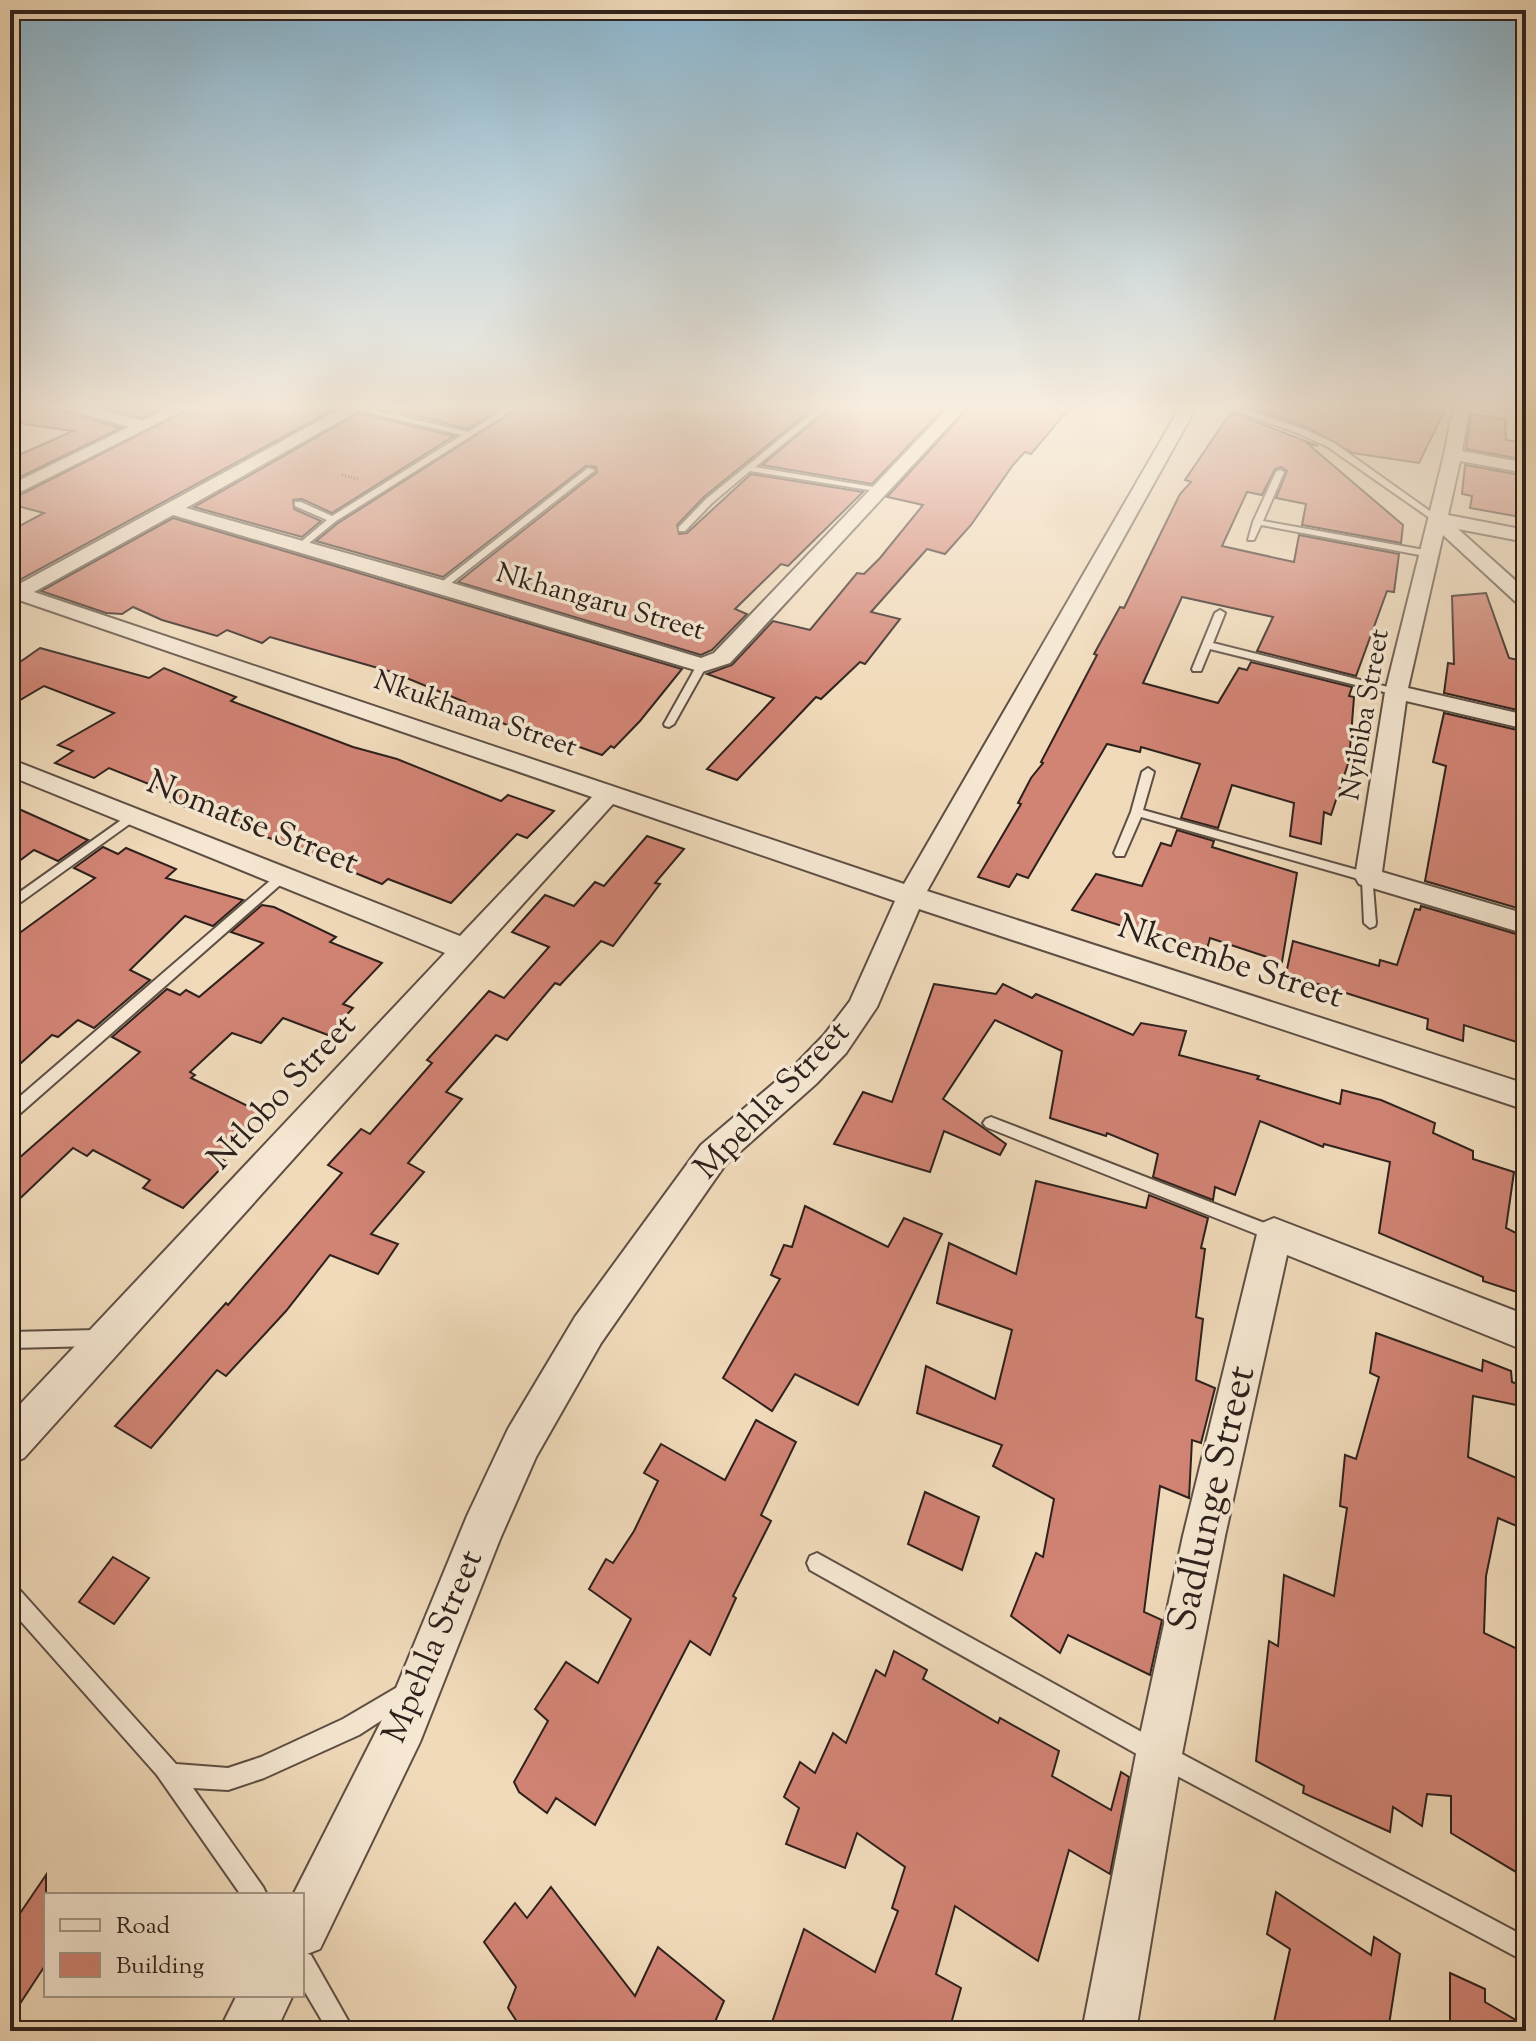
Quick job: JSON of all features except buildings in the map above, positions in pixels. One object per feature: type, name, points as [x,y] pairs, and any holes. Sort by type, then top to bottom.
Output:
[{"type":"street","points":[[14,595],[189,499]]},
{"type":"street","name":"Nkhangaru Street","points":[[171,509],[442,586],[702,665],[722,658],[870,499]]},
{"type":"street","name":"Mpehla Street","points":[[304,1927],[404,1726],[482,1531],[522,1443],[588,1330],[713,1155],[805,1075],[835,1044],[862,1007],[911,896],[1135,499]]},
{"type":"street","name":"Nyibiba Street","points":[[1368,877],[1396,692],[1442,499]]},
{"type":"street","points":[[1437,519],[1526,536]]},
{"type":"street","points":[[1437,519],[1526,601]]},
{"type":"street","name":"Nkukhama Street","points":[[14,595],[610,792],[911,896]]},
{"type":"street","points":[[1396,692],[1526,722]]},
{"type":"street","name":"Nomatse Street","points":[[10,767],[467,950]]},
{"type":"street","name":"Ntlobo Street","points":[[14,1430],[108,1338],[610,792]]},
{"type":"street","points":[[1368,877],[1526,924]]},
{"type":"street","name":"Nkcembe Street","points":[[911,896],[1526,1097]]},
{"type":"street","points":[[1274,1234],[1526,1333]]},
{"type":"street","name":"Sadlunge Street","points":[[1109,2031],[1159,1754],[1204,1536],[1274,1234]]},
{"type":"street","points":[[246,2031],[266,1997]]},
{"type":"lane","points":[[300,546],[364,499]]},
{"type":"lane","points":[[442,586],[553,499]]},
{"type":"lane","points":[[682,529],[711,499]]},
{"type":"lane","points":[[1251,538],[1267,499]]},
{"type":"lane","points":[[1409,499],[1437,519]]},
{"type":"lane","points":[[298,504],[333,519]]},
{"type":"lane","points":[[1257,522],[1430,554]]},
{"type":"lane","points":[[1197,669],[1220,613]]},
{"type":"lane","points":[[1208,645],[1396,692]]},
{"type":"lane","points":[[669,724],[702,665]]},
{"type":"lane","points":[[1120,853],[1137,812],[1148,772]]},
{"type":"lane","points":[[1137,812],[1368,877],[1370,923]]},
{"type":"lane","points":[[10,905],[134,815]]},
{"type":"lane","points":[[10,1114],[283,876]]},
{"type":"lane","points":[[991,1123],[1274,1234]]},
{"type":"lane","points":[[10,1340],[108,1338]]},
{"type":"lane","points":[[817,1563],[1159,1754],[1526,1950]]},
{"type":"lane","points":[[10,1594],[171,1775],[254,1893]]},
{"type":"lane","points":[[171,1775],[228,1779],[264,1767],[351,1727],[420,1685]]},
{"type":"lane","points":[[304,1967],[342,2031]]}]
